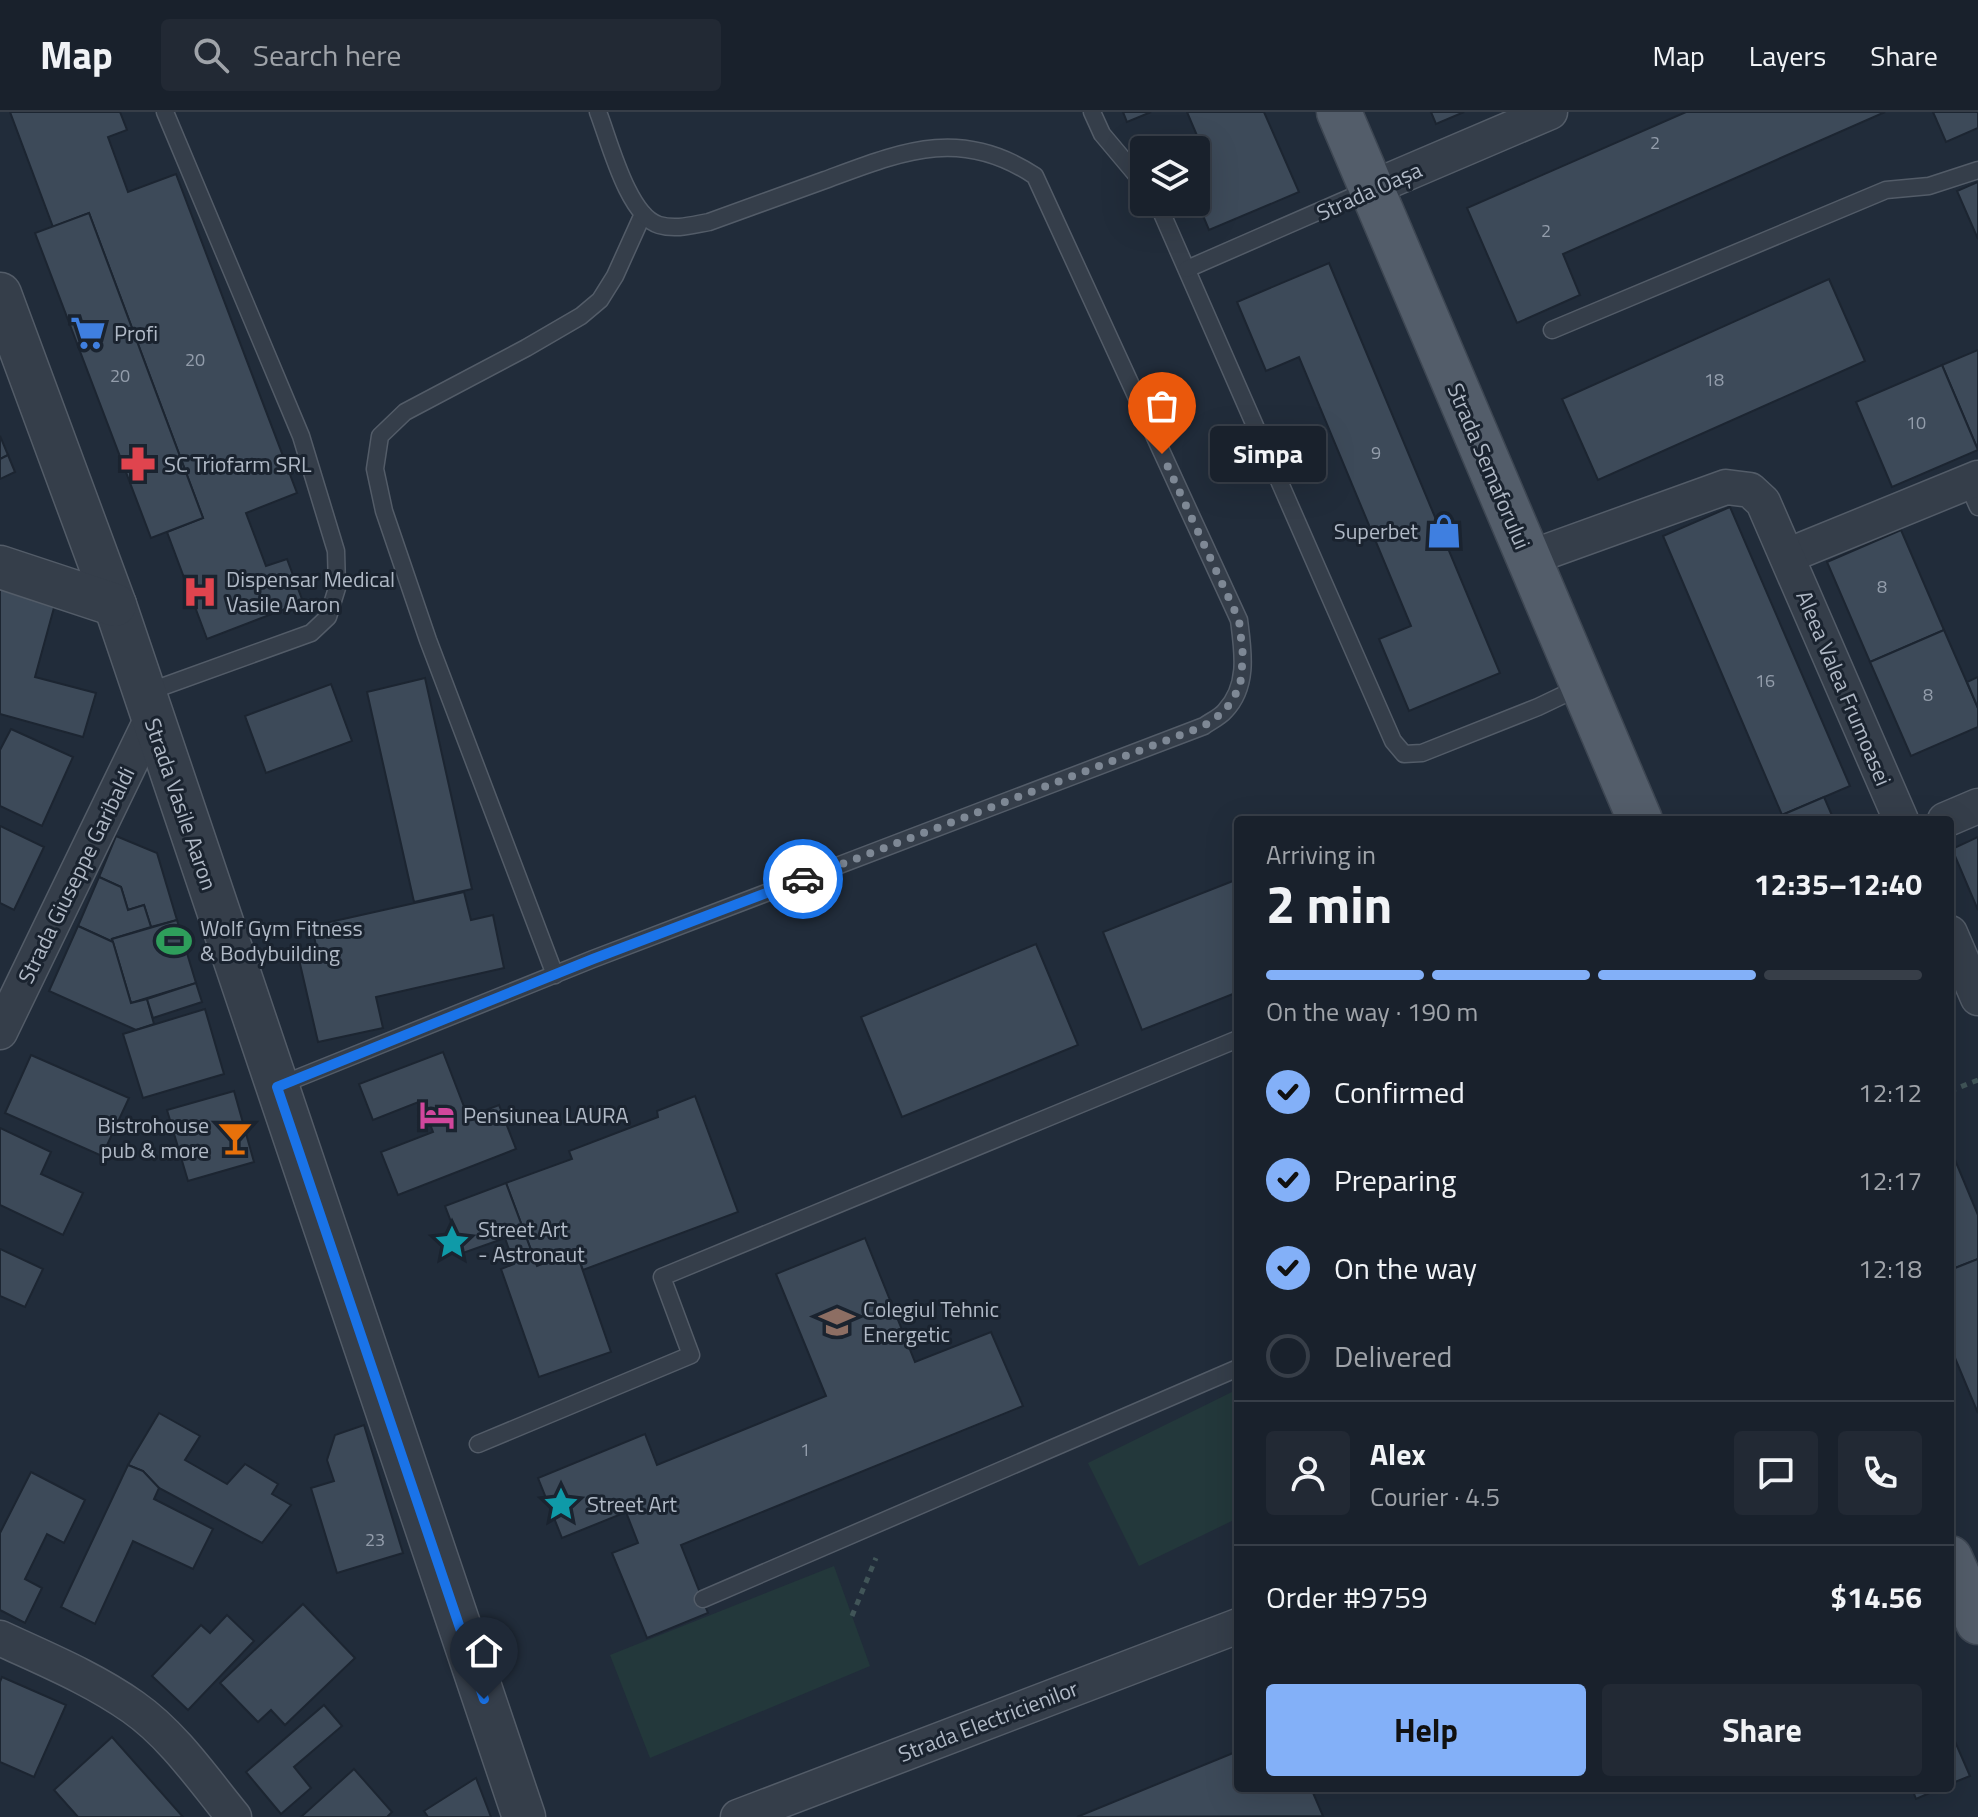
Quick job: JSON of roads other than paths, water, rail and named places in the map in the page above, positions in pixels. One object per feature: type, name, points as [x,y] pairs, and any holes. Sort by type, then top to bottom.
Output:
[{"type":"main road","name":"Strada Semaforului","points":[[1339,112],[1638,816]]},
{"type":"main road","points":[[1954,1567],[1978,1622]]},
{"type":"street","name":"Strada Oașa","points":[[1372,188],[1550,112]]},
{"type":"street","name":"Strada Vasile Aaron","points":[[0,294],[115,605],[524,1817]]},
{"type":"street","name":"Aleea Valea Frumoasei","points":[[1529,558],[1726,487],[1750,490],[1763,502],[1899,816]]},
{"type":"street","points":[[1787,556],[1974,489]]},
{"type":"street","points":[[0,567],[115,605]]},
{"type":"street","name":"Strada Giuseppe Garibaldi","points":[[0,1032],[148,706]]},
{"type":"street","points":[[1954,816],[1978,806]]},
{"type":"street","points":[[1954,942],[1978,998]]},
{"type":"street","name":"Strada Electricienilor","points":[[738,1817],[1234,1628]]},
{"type":"street","points":[[0,1638],[91,1681],[135,1708],[174,1744],[234,1817]]},
{"type":"lane","points":[[148,706],[311,633],[328,617],[337,588],[336,551],[301,436],[165,112]]},
{"type":"lane","points":[[277,1087],[555,975],[1204,726],[1225,711],[1240,687],[1243,656],[1239,620],[1035,176],[1013,162],[982,152],[939,149],[901,152],[709,222],[677,228],[656,224],[643,214],[629,194],[598,112]]},
{"type":"lane","points":[[1092,112],[1102,134],[1130,167]]},
{"type":"lane","points":[[1552,330],[1886,190],[1929,186],[1978,170]]},
{"type":"lane","name":"Strada Oașa","points":[[1187,269],[1372,188]]},
{"type":"lane","points":[[555,975],[428,640],[384,511],[375,469],[380,436],[405,412],[581,316],[600,300],[615,276],[643,214]]},
{"type":"lane","points":[[1163,216],[1393,741],[1404,754],[1422,753],[1584,686]]},
{"type":"lane","points":[[478,1444],[691,1355],[662,1277],[1234,1041]]},
{"type":"lane","points":[[703,1599],[1234,1370]]},
{"type":"place","name":"Profi","points":[[88,333]]},
{"type":"place","name":"Simpa","points":[[1162,454]]},
{"type":"place","name":"SC Triofarm SRL","points":[[138,464]]},
{"type":"place","name":"Superbet","points":[[1444,531]]},
{"type":"place","name":"Dispensar Medical Vasile Aaron","points":[[200,592]]},
{"type":"place","name":"Wolf Gym Fitness & Bodybuilding","points":[[174,941]]},
{"type":"place","name":"Pensiunea LAURA","points":[[437,1115]]},
{"type":"place","name":"Bistrohouse pub & more","points":[[235,1138]]},
{"type":"place","name":"Street Art - Astronaut","points":[[452,1242]]},
{"type":"place","name":"Colegiul Tehnic Energetic","points":[[837,1322]]},
{"type":"place","name":"Street Art","points":[[561,1504]]}]
